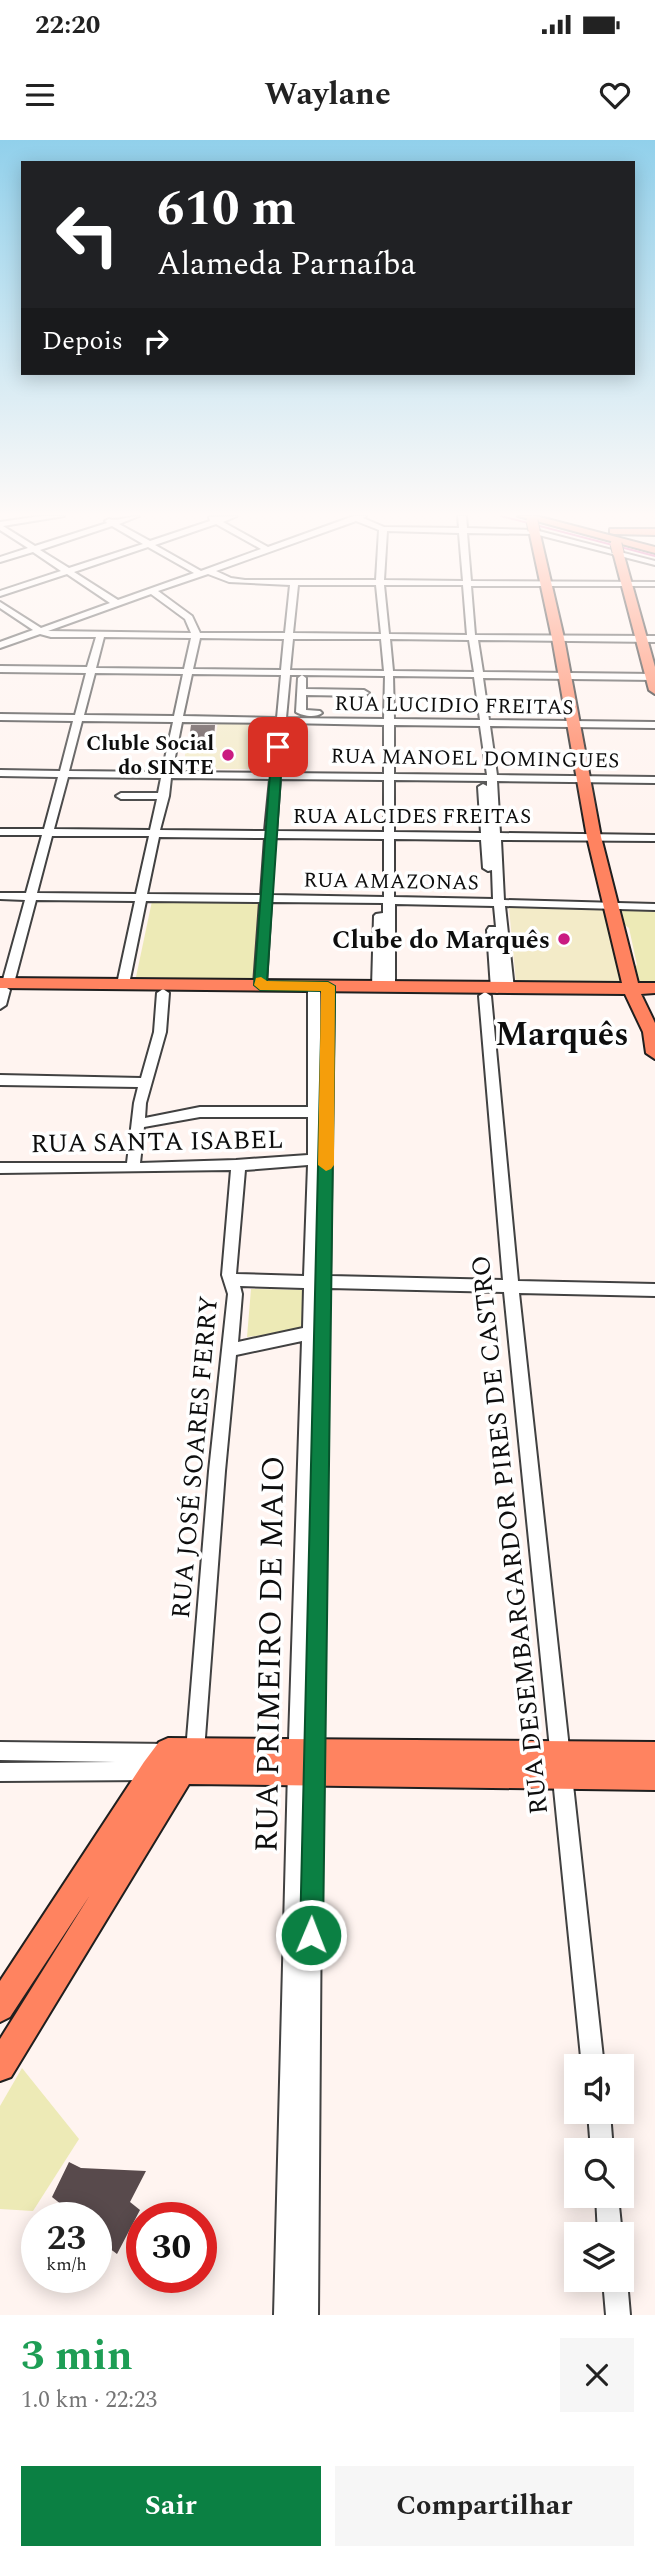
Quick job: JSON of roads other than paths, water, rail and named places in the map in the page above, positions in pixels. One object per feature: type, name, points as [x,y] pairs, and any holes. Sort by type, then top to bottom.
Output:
[{"type":"main road","points":[[553,618],[594,837],[633,994],[651,1032],[655,1053]]},
{"type":"main road","points":[[635,618],[655,690]]},
{"type":"main road","points":[[2,990],[123,984],[260,985],[321,990],[633,994],[655,999]]},
{"type":"main road","points":[[2,990],[163,993],[384,987],[633,994],[655,988]]},
{"type":"main road","points":[[174,1761],[560,1764],[655,1755]]},
{"type":"main road","points":[[0,2007],[174,1761]]},
{"type":"main road","points":[[0,2066],[174,1761]]},
{"type":"main road","points":[[560,1764],[655,1777]]},
{"type":"street","points":[[20,618],[40,631],[51,634],[655,639]]},
{"type":"street","points":[[0,645],[77,618]]},
{"type":"street","points":[[123,984],[196,634],[187,618]]},
{"type":"street","points":[[260,985],[275,774],[291,618]]},
{"type":"street","points":[[382,618],[383,636],[387,640],[383,719],[386,900],[384,987]]},
{"type":"street","points":[[469,618],[488,777],[500,957],[497,992]]},
{"type":"street","points":[[2,990],[31,897],[101,633]]},
{"type":"street","points":[[0,671],[653,677]]},
{"type":"street","points":[[302,678],[302,713],[383,719]]},
{"type":"street","points":[[301,692],[364,693]]},
{"type":"street","name":"RUA LUCIDIO FREITAS","points":[[0,717],[383,719],[655,726]]},
{"type":"street","name":"RUA MANOEL DOMINGUES","points":[[0,773],[655,780]]},
{"type":"street","points":[[121,796],[163,796]]},
{"type":"street","name":"RUA ALCIDES FREITAS","points":[[0,832],[655,838]]},
{"type":"street","name":"RUA AMAZONAS","points":[[0,896],[267,898],[655,907]]},
{"type":"street","name":"RUA PRIMEIRO DE MAIO","points":[[317,1283],[315,1112],[321,990]]},
{"type":"street","name":"RUA PRIMEIRO DE MAIO","points":[[286,2315],[305,1761],[321,990]]},
{"type":"street","name":"RUA DESEMBARGARDOR PIRES DE CASTRO","points":[[497,992],[511,1288],[592,2054]]},
{"type":"street","points":[[133,1168],[137,1124],[145,1083],[160,1032],[163,993]]},
{"type":"street","points":[[0,1080],[145,1083]]},
{"type":"street","points":[[137,1124],[208,1112],[315,1112]]},
{"type":"street","name":"RUA SANTA ISABEL","points":[[0,1168],[238,1167],[315,1159]]},
{"type":"street","name":"RUA JOSÉ SOARES FERRY","points":[[174,1761],[217,1471],[235,1294],[230,1280],[238,1167]]},
{"type":"street","points":[[230,1280],[655,1290]]},
{"type":"street","points":[[230,1350],[316,1332]]},
{"type":"street","points":[[0,1751],[174,1761]]},
{"type":"street","points":[[0,1772],[174,1761]]},
{"type":"street","name":"RUA PRIMEIRO DE MAIO","points":[[305,1761],[306,2315]]},
{"type":"street","points":[[616,2292],[618,2315]]},
{"type":"place","name":"Cluble Social do SINTE","points":[[228,755]]},
{"type":"place","name":"Clube do Marquês","points":[[564,939]]},
{"type":"district","name":"Marquês","points":[[562,1033]]}]
